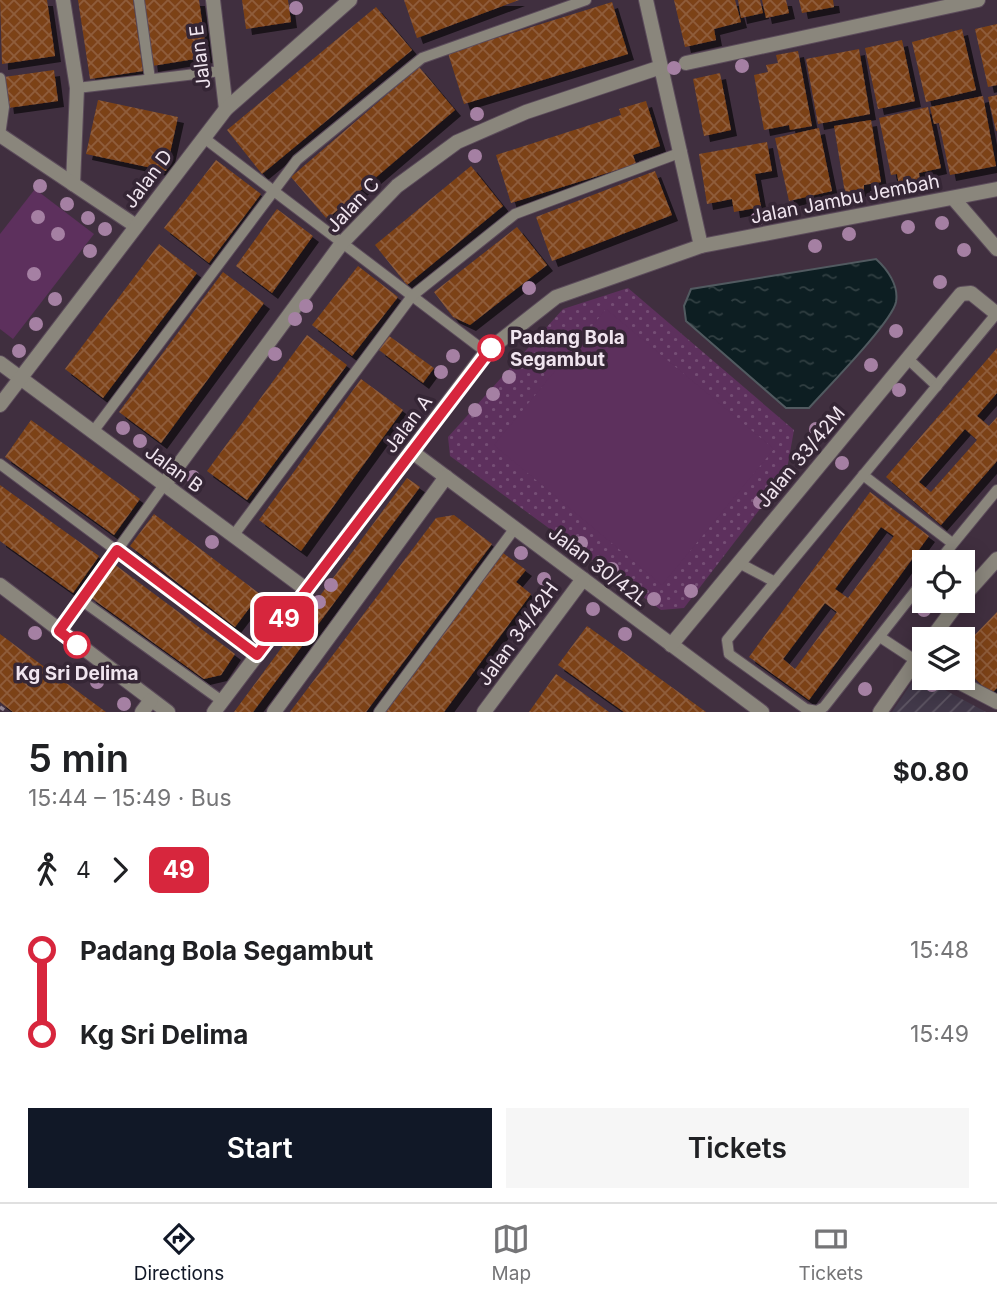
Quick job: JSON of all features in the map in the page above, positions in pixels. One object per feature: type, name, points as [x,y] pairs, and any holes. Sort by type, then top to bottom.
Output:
[{"type":"street","points":[[63,0],[77,88],[74,184]]},
{"type":"street","name":"Jalan E","points":[[213,0],[226,109]]},
{"type":"street","name":"Jalan D","points":[[0,405],[226,109],[350,0]]},
{"type":"street","points":[[646,0],[701,246]]},
{"type":"street","points":[[686,63],[978,0]]},
{"type":"street","name":"Jalan C","points":[[164,485],[342,243],[397,186],[457,142],[526,112],[660,66]]},
{"type":"street","points":[[0,135],[136,226]]},
{"type":"street","name":"Jalan Jambu Jembah","points":[[701,246],[997,190]]},
{"type":"street","points":[[953,198],[997,249]]},
{"type":"street","name":"Jalan A","points":[[218,706],[486,352],[556,297],[701,246]]},
{"type":"street","name":"Jalan 33/42M","points":[[671,645],[961,294],[971,293],[997,313]]},
{"type":"street","name":"Jalan B","points":[[0,363],[19,380],[307,590]]},
{"type":"street","name":"Jalan 30/42L","points":[[411,451],[762,712]]},
{"type":"street","points":[[274,712],[446,477]]},
{"type":"street","points":[[975,583],[997,559]]},
{"type":"street","name":"Jalan 34/42H","points":[[484,712],[583,579]]},
{"type":"street","points":[[0,585],[147,706],[167,712]]},
{"type":"street","points":[[880,712],[912,670]]},
{"type":"street","points":[[974,690],[997,702]]},
{"type":"lane","points":[[139,0],[150,79]]},
{"type":"lane","points":[[92,433],[297,160],[422,58],[586,0]]},
{"type":"lane","points":[[77,88],[221,71]]},
{"type":"lane","points":[[0,78],[4,107],[0,135]]},
{"type":"lane","points":[[204,138],[486,352]]},
{"type":"lane","points":[[233,536],[412,296],[515,214],[682,152]]},
{"type":"lane","points":[[912,596],[824,707],[817,711],[806,709],[729,654],[726,648],[727,640],[997,313]]},
{"type":"lane","points":[[908,359],[937,386]]},
{"type":"lane","points":[[0,464],[257,655]]},
{"type":"lane","points":[[863,475],[953,543]]},
{"type":"lane","points":[[59,631],[164,485]]},
{"type":"lane","points":[[947,550],[997,489]]},
{"type":"lane","points":[[379,712],[515,528]]},
{"type":"lane","points":[[738,563],[775,582]]},
{"type":"lane","points":[[81,600],[218,706]]},
{"type":"lane","points":[[880,637],[912,653]]},
{"type":"path","points":[[0,707],[8,712]]},
{"type":"shaded area","points":[[35,189],[94,234],[13,339],[0,329],[0,234]]},
{"type":"shaded area","points":[[628,288],[794,430],[786,475],[684,608],[661,610],[450,456],[448,437],[563,309]]},
{"type":"shaded area","points":[[606,309],[774,449],[662,585],[494,445]]},
{"type":"shaded area","points":[[912,682],[912,690],[945,690],[986,712],[892,712]]},
{"type":"water","points":[[876,259],[888,273],[896,290],[896,302],[892,312],[809,408],[786,408],[686,321],[684,306],[691,289]]},
{"type":"building","points":[[0,0],[47,0],[55,56],[2,64]]},
{"type":"building","points":[[78,0],[133,0],[143,71],[90,79]]},
{"type":"building","points":[[143,0],[199,0],[207,57],[152,66]]},
{"type":"building","points":[[242,0],[288,0],[291,22],[246,29]]},
{"type":"building","points":[[404,0],[519,0],[417,38]]},
{"type":"building","points":[[674,0],[735,0],[741,22],[714,29],[716,40],[685,47]]},
{"type":"building","points":[[738,0],[760,0],[763,13],[741,18]]},
{"type":"building","points":[[762,0],[786,0],[789,13],[766,18]]},
{"type":"building","points":[[799,0],[833,0],[834,7],[802,13]]},
{"type":"building","points":[[612,2],[628,54],[464,104],[448,53]]},
{"type":"building","points":[[376,7],[412,50],[262,174],[227,130]]},
{"type":"building","points":[[997,24],[997,85],[988,87],[975,29]]},
{"type":"building","points":[[962,29],[976,90],[926,102],[912,42]]},
{"type":"building","points":[[902,40],[915,101],[878,109],[865,48]]},
{"type":"building","points":[[859,49],[870,114],[818,124],[806,59]]},
{"type":"building","points":[[798,51],[812,126],[790,130],[789,125],[764,130],[754,75],[768,72],[766,65],[778,63],[776,55]]},
{"type":"building","points":[[419,67],[455,110],[327,219],[291,177]]},
{"type":"building","points":[[54,70],[58,101],[8,108],[4,77]]},
{"type":"building","points":[[720,73],[731,130],[704,136],[693,79]]},
{"type":"building","points":[[997,95],[997,131],[996,131],[988,97]]},
{"type":"building","points":[[983,96],[996,166],[950,175],[939,123],[934,124],[930,107]]},
{"type":"building","points":[[98,100],[178,117],[166,171],[86,154]]},
{"type":"building","points":[[646,101],[660,146],[633,155],[636,164],[511,203],[496,155],[621,115],[619,109]]},
{"type":"building","points":[[928,107],[941,168],[919,173],[920,181],[899,185],[897,174],[891,175],[879,118]]},
{"type":"building","points":[[871,120],[881,182],[864,185],[864,190],[845,193],[834,126]]},
{"type":"building","points":[[819,128],[832,191],[789,201],[775,138]]},
{"type":"building","points":[[767,142],[772,171],[755,174],[761,207],[734,212],[732,199],[707,204],[699,154]]},
{"type":"building","points":[[216,160],[261,194],[209,263],[164,228]]},
{"type":"building","points":[[471,166],[503,206],[407,285],[375,245]]},
{"type":"building","points":[[655,171],[672,215],[552,261],[536,217]]},
{"type":"building","points":[[277,209],[313,236],[272,293],[236,266]]},
{"type":"building","points":[[517,227],[547,265],[470,325],[453,317],[434,292]]},
{"type":"building","points":[[159,244],[197,273],[103,398],[65,369]]},
{"type":"building","points":[[358,266],[398,297],[352,356],[312,325]]},
{"type":"building","points":[[223,272],[264,303],[161,443],[119,412]]},
{"type":"building","points":[[307,335],[347,365],[247,500],[207,471]]},
{"type":"building","points":[[389,336],[434,368],[423,383],[379,350]]},
{"type":"building","points":[[997,348],[997,393],[977,416],[989,426],[997,417],[997,461],[941,525],[886,477]],"holes":[[[965,429],[977,440],[931,492],[919,482]]]},
{"type":"building","points":[[361,379],[403,410],[301,551],[259,520]]},
{"type":"building","points":[[31,420],[140,499],[114,535],[5,457]]},
{"type":"building","points":[[407,478],[420,487],[253,712],[234,712]]},
{"type":"building","points":[[0,485],[99,556],[73,593],[0,541]]},
{"type":"building","points":[[870,492],[929,536],[919,550],[912,550],[912,559],[809,700],[749,657]],"holes":[[[881,527],[894,536],[848,598],[835,589]],[[825,603],[837,612],[795,669],[783,659]]]},
{"type":"building","points":[[154,514],[260,594],[235,627],[130,546]]},
{"type":"building","points":[[454,515],[492,544],[366,712],[290,712],[436,518]]},
{"type":"building","points":[[503,553],[526,570],[516,582],[531,594],[501,635],[444,712],[386,712]]},
{"type":"building","points":[[114,564],[235,654],[221,675],[204,679],[90,597]]},
{"type":"building","points":[[997,612],[997,688],[991,694],[975,679],[975,635]]},
{"type":"building","points":[[587,626],[706,712],[624,712],[558,665]]},
{"type":"building","points":[[0,634],[106,712],[13,712],[0,702]]},
{"type":"building","points":[[556,674],[583,693],[609,712],[529,712]]},
{"type":"bus line","name":"49","points":[[77,645],[59,631],[117,550],[257,655],[491,348]]},
{"type":"place","name":"Padang Bola Segambut","points":[[491,348]]},
{"type":"place","name":"Kg Sri Delima","points":[[77,645]]}]
